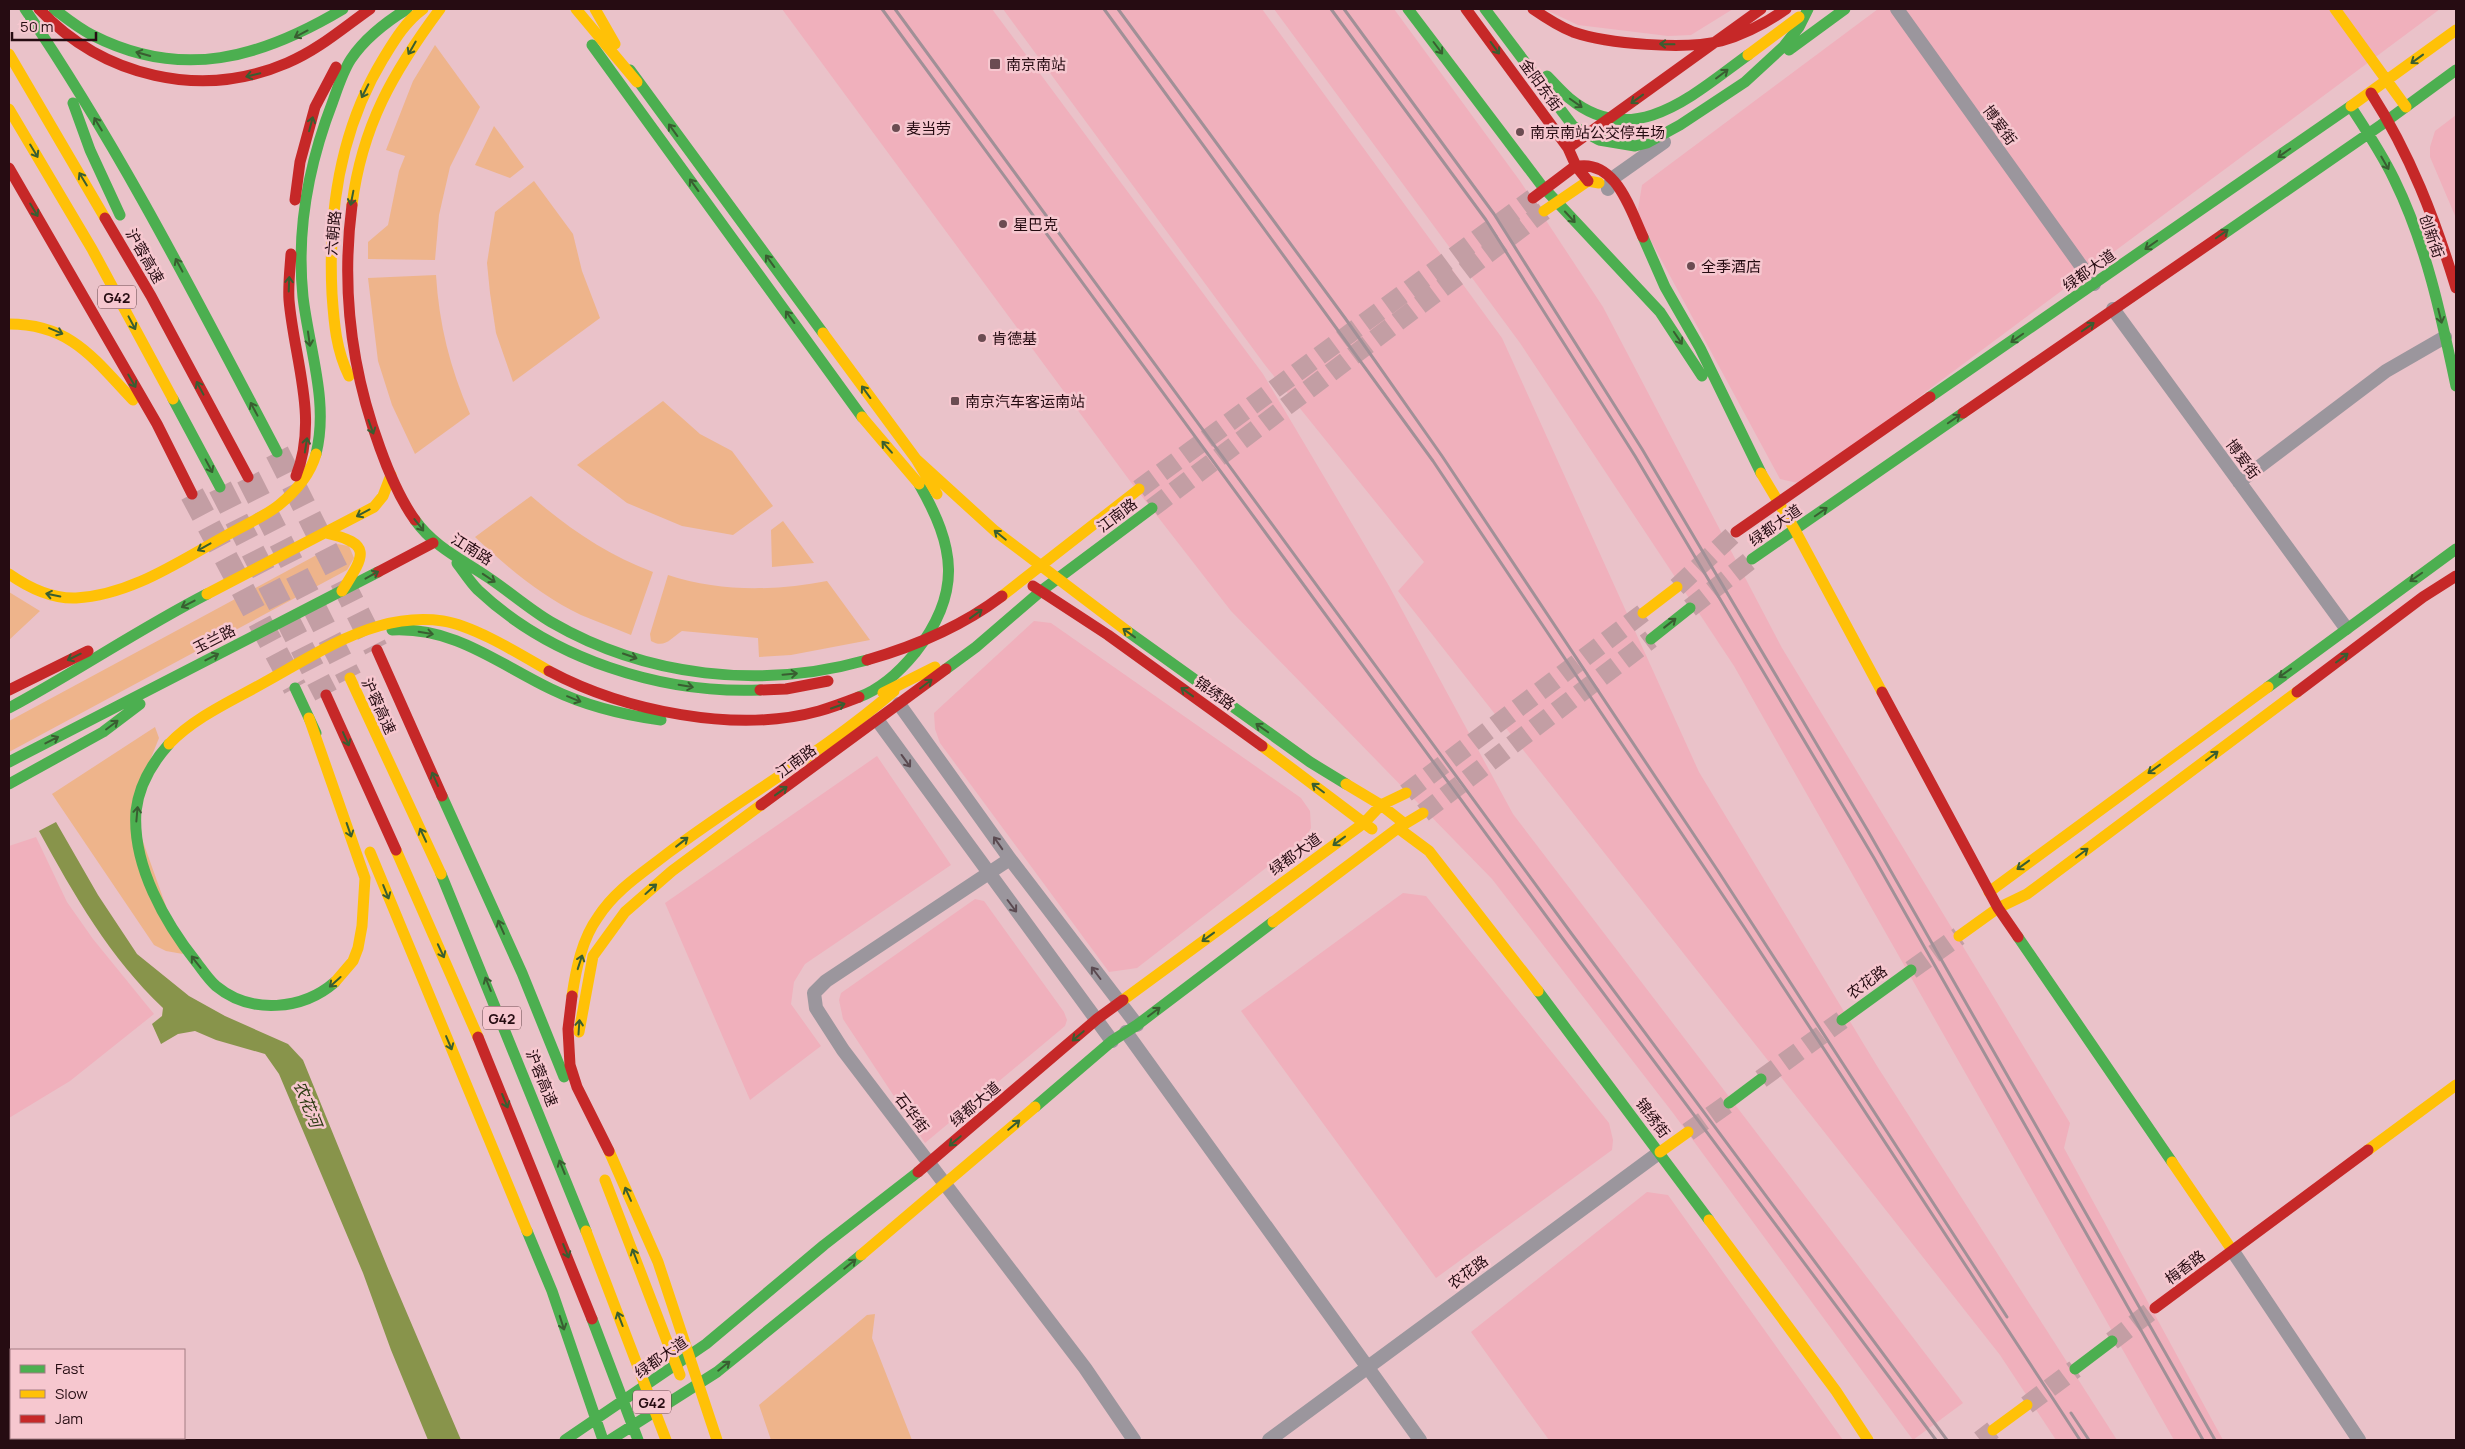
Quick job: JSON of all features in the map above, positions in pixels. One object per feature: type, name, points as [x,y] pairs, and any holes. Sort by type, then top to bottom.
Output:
[{"type":"main road","points":[[25,9],[53,50],[150,211],[277,452]]},
{"type":"main road","points":[[39,9],[54,25],[83,48],[133,71],[174,80],[236,79],[287,64],[318,48],[370,9]]},
{"type":"main road","points":[[54,9],[91,35],[145,56],[186,61],[223,60],[259,51],[290,40],[342,9]]},
{"type":"main road","points":[[232,532],[271,505],[289,486],[300,468],[307,444],[307,418],[295,350],[289,298],[292,222],[300,162],[315,107],[339,62],[358,32],[372,20],[393,9]]},
{"type":"main road","points":[[9,574],[26,587],[52,596],[74,598],[99,596],[169,566],[232,532],[277,507],[300,486],[317,456],[321,421],[303,295],[301,255],[312,169],[326,117],[350,60],[376,31],[407,9]]},
{"type":"main road","points":[[360,394],[343,366],[334,326],[330,266],[334,200],[347,144],[363,95],[386,54],[416,14],[422,9]]},
{"type":"main road","name":"六朝路","points":[[391,476],[360,394],[345,296],[351,203],[371,123],[418,37],[440,9]]},
{"type":"main road","points":[[563,9],[592,45],[868,425],[919,484],[945,510],[916,459],[637,82],[576,9]]},
{"type":"main road","points":[[576,9],[592,45]]},
{"type":"main road","points":[[594,9],[637,82]]},
{"type":"main road","points":[[1408,9],[1542,186],[1660,312],[1705,380],[1728,423],[1749,448]]},
{"type":"main road","name":"金阳东街","points":[[1466,9],[1568,148],[1576,166],[1588,181]]},
{"type":"main road","points":[[1485,9],[1576,129],[1610,143],[1642,145],[1690,121],[1845,9]]},
{"type":"main road","points":[[1500,9],[1540,70],[1569,98],[1587,110],[1620,121],[1646,117],[1678,106],[1809,9]]},
{"type":"main road","points":[[1533,9],[1548,20],[1578,34],[1649,44],[1682,45],[1710,43],[1733,36],[1760,25],[1786,9]]},
{"type":"main road","points":[[1568,148],[1761,9]]},
{"type":"main road","points":[[1734,90],[1769,61],[1788,41],[1804,20],[1809,9]]},
{"type":"main road","points":[[2335,9],[2406,107]]},
{"type":"main road","name":"绿都大道","points":[[1736,532],[2351,107],[2456,30]]},
{"type":"main road","points":[[53,50],[90,150],[122,219],[151,296]]},
{"type":"main road","name":"沪蓉高速","points":[[9,54],[151,296],[248,477]]},
{"type":"main road","name":"绿都大道","points":[[1752,559],[2406,107],[2456,70]]},
{"type":"main road","name":"创新街","points":[[2371,93],[2388,119],[2430,210],[2456,288]]},
{"type":"main road","name":"创新街","points":[[2351,107],[2400,190],[2412,221],[2430,274],[2456,386]]},
{"type":"main road","name":"G42","points":[[9,110],[92,249],[220,487]]},
{"type":"main road","points":[[1533,198],[1576,166],[1593,167],[1611,184],[1636,217],[1665,287],[1700,348],[1777,504],[1795,530],[1998,908],[2232,1250]]},
{"type":"main road","points":[[9,168],[157,424],[192,494]]},
{"type":"main road","points":[[1544,211],[1588,181],[1611,184]]},
{"type":"main road","points":[[9,324],[38,325],[59,331],[82,346],[157,424]]},
{"type":"main road","name":"锦绣街","points":[[916,459],[995,531],[1082,599],[1302,756],[1381,805],[1429,851],[1660,1152],[1836,1391],[1868,1440]]},
{"type":"main road","points":[[9,690],[78,655],[150,623],[374,507],[383,496],[391,476]]},
{"type":"main road","name":"江南路","points":[[391,476],[408,511],[433,542],[490,578],[528,608],[559,627],[593,643],[650,663],[705,676],[740,677],[791,675],[859,662],[938,634],[968,620],[1023,580],[1078,534],[1139,489]]},
{"type":"main road","points":[[919,484],[938,516],[950,558],[949,577],[941,608]]},
{"type":"main road","name":"江南路","points":[[590,1109],[580,1071],[578,1046],[580,1020],[593,956],[625,912],[672,871],[976,647],[1041,591],[1152,508]]},
{"type":"main road","points":[[326,533],[348,537],[357,544],[362,553],[360,563],[341,592]]},
{"type":"main road","points":[[956,540],[959,562],[956,599]]},
{"type":"main road","name":"玉兰路","points":[[9,762],[341,592],[433,542]]},
{"type":"main road","points":[[1989,892],[2456,549]]},
{"type":"main road","points":[[451,554],[478,589],[526,627],[582,656],[630,673],[703,689],[744,692],[784,690],[864,670],[888,659],[936,623]]},
{"type":"main road","points":[[309,718],[365,879],[362,932],[355,958],[339,979],[320,994],[303,1002],[261,1007],[218,988],[194,960],[171,926],[138,846],[136,815],[143,784],[158,756],[179,734],[269,681],[344,641],[378,625],[415,620],[444,621],[491,640],[584,688],[625,701],[711,718],[760,719],[797,716],[834,708],[870,693],[905,666],[922,647],[936,623],[959,562]]},
{"type":"main road","points":[[1959,936],[1998,908],[2028,894],[2424,597],[2456,576]]},
{"type":"main road","name":"锦绣路","points":[[1023,580],[1108,635],[1227,720],[1384,840]]},
{"type":"main road","points":[[1643,613],[1677,587]]},
{"type":"main road","points":[[1651,639],[1690,608]]},
{"type":"main road","points":[[717,1440],[679,1320],[658,1262],[590,1109],[576,1089],[569,1058],[568,1036],[570,1000],[574,979],[591,928],[615,895],[687,838],[770,783],[881,703],[912,675],[930,655],[948,627],[953,614]]},
{"type":"main road","points":[[9,708],[66,677],[150,623]]},
{"type":"main road","points":[[344,641],[395,630],[424,632],[444,637],[478,650],[549,689],[600,710],[627,716],[727,726],[807,725],[849,713],[881,693],[976,647]]},
{"type":"main road","points":[[377,650],[522,973],[583,1125]]},
{"type":"main road","points":[[9,784],[103,732],[184,671]]},
{"type":"main road","name":"沪蓉高速","points":[[350,678],[453,900],[568,1182],[666,1440]]},
{"type":"main road","points":[[295,688],[363,836],[552,1291]]},
{"type":"main road","name":"G42","points":[[326,695],[458,988],[615,1377],[638,1440]]},
{"type":"main road","name":"绿都大道","points":[[565,1440],[706,1344],[824,1245],[929,1163],[1097,1019],[1364,823],[1381,805],[1406,793]]},
{"type":"main road","points":[[610,1440],[717,1372],[894,1229],[945,1183],[1112,1041],[1132,1029],[1401,826],[1423,813]]},
{"type":"main road","points":[[402,865],[435,969]]},
{"type":"main road","name":"农花路","points":[[1842,1020],[1912,970]]},
{"type":"main road","points":[[454,1024],[552,1291],[588,1401],[603,1440]]},
{"type":"main road","points":[[1729,1103],[1761,1079]]},
{"type":"main road","name":"梅香路","points":[[2155,1308],[2456,1085]]},
{"type":"main road","name":"农花路","points":[[1660,1152],[1688,1132]]},
{"type":"main road","points":[[601,1169],[691,1405]]},
{"type":"main road","points":[[2074,1369],[2112,1341]]},
{"type":"main road","points":[[1994,1430],[2027,1405]]},
{"type":"street","points":[[1611,184],[1850,9]]},
{"type":"street","name":"博爱街","points":[[1897,9],[2094,284]]},
{"type":"street","name":"博爱街","points":[[2113,309],[2346,628]]},
{"type":"street","points":[[2239,482],[2386,371],[2445,337]]},
{"type":"street","points":[[900,704],[1010,859],[1118,1003],[1132,1029],[1366,1368],[1420,1440]]},
{"type":"street","points":[[878,721],[988,875],[1112,1041]]},
{"type":"street","name":"石华街","points":[[1010,859],[826,980],[814,993],[816,1008],[843,1050],[1085,1368],[1134,1440]]},
{"type":"street","name":"农花路","points":[[1269,1440],[1660,1152]]},
{"type":"street","points":[[2232,1250],[2359,1440]]},
{"type":"shaded area","points":[[782,9],[992,9],[1263,374],[1389,586],[1513,814],[1963,1403],[1913,1440],[1673,1113],[1492,879],[1231,611],[1130,481]]},
{"type":"shaded area","points":[[1003,9],[1262,9],[1502,338],[1699,772],[1877,1066],[2117,1440],[2056,1440],[2000,1355],[1398,591],[1424,562],[1265,365]]},
{"type":"shaded area","points":[[1274,9],[1394,9],[1520,181],[1603,307],[1782,648],[2070,1123],[2064,1148],[2223,1440],[2174,1440],[1734,666],[1520,343]]},
{"type":"shaded area","points":[[1544,9],[1733,9],[1691,35],[1668,36],[1578,25]]},
{"type":"shaded area","points":[[1878,9],[2440,9],[1802,484],[1780,479],[1637,215],[1642,185]]},
{"type":"shaded area","points":[[435,45],[480,107],[450,167],[439,215],[435,260],[368,259],[368,242],[388,225],[399,171],[405,156],[386,150],[413,81]]},
{"type":"shaded area","points":[[2456,115],[2456,218],[2430,157],[2430,147],[2435,131]]},
{"type":"shaded area","points":[[494,126],[524,167],[510,178],[475,165]]},
{"type":"shaded area","points":[[534,181],[573,234],[582,271],[600,318],[513,382],[496,333],[487,263],[495,212]]},
{"type":"shaded area","points":[[436,275],[440,311],[451,363],[470,414],[415,454],[392,405],[378,361],[368,278]]},
{"type":"shaded area","points":[[663,401],[700,434],[732,451],[773,506],[733,535],[682,526],[627,503],[577,465]]},
{"type":"shaded area","points":[[531,496],[589,540],[653,572],[631,635],[581,615],[552,599],[512,570],[475,537]]},
{"type":"shaded area","points":[[783,521],[814,563],[772,567],[771,530]]},
{"type":"shaded area","points":[[337,544],[349,546],[354,558],[347,570],[9,752],[9,721]]},
{"type":"shaded area","points":[[668,575],[707,585],[747,588],[787,587],[827,581],[870,640],[791,655],[759,657],[758,638],[682,631],[668,642],[656,643],[651,641],[650,634]]},
{"type":"shaded area","points":[[9,592],[40,611],[9,640]]},
{"type":"shaded area","points":[[1034,621],[1051,623],[1301,798],[1310,811],[1311,828],[1306,837],[1137,968],[1109,972],[940,743],[935,729],[934,713]]},
{"type":"shaded area","points":[[155,727],[159,738],[131,808],[183,954],[166,951],[154,945],[52,794]]},
{"type":"shaded area","points":[[877,756],[951,865],[805,964],[794,982],[791,1004],[821,1046],[750,1100],[665,903]]},
{"type":"shaded area","points":[[36,837],[67,902],[93,939],[154,1014],[70,1081],[9,1118],[9,846]]},
{"type":"shaded area","points":[[1403,893],[1426,896],[1609,1123],[1613,1140],[1612,1150],[1436,1278],[1241,1011]]},
{"type":"shaded area","points":[[975,899],[984,901],[1064,1012],[1067,1020],[1065,1026],[925,1143],[843,1019],[839,1000],[841,993]]},
{"type":"shaded area","points":[[1647,1192],[1668,1195],[1843,1440],[1549,1440],[1471,1332]]},
{"type":"shaded area","points":[[875,1314],[872,1338],[912,1440],[771,1440],[759,1405],[867,1315]]},
{"type":"water","name":"农花河","points":[[56,822],[98,895],[137,954],[189,996],[225,1016],[288,1044],[303,1060],[389,1271],[461,1440],[428,1440],[391,1350],[363,1273],[279,1074],[265,1054],[216,1040],[195,1031],[178,1034],[161,1044],[152,1024],[162,1016],[163,1008],[126,968],[94,925],[39,831]]},
{"type":"tunnel","points":[[1139,489],[1533,198]]},
{"type":"tunnel","points":[[1152,508],[1544,211]]},
{"type":"tunnel","points":[[277,452],[376,649]]},
{"type":"tunnel","points":[[248,477],[350,678]]},
{"type":"tunnel","points":[[220,487],[326,695]]},
{"type":"tunnel","points":[[192,494],[295,688]]},
{"type":"tunnel","points":[[1677,587],[1736,532]]},
{"type":"tunnel","points":[[1690,608],[1752,559]]},
{"type":"tunnel","points":[[1406,793],[1643,613]]},
{"type":"tunnel","points":[[1423,813],[1651,639]]},
{"type":"tunnel","points":[[1911,970],[1959,936]]},
{"type":"tunnel","points":[[1761,1079],[1842,1020]]},
{"type":"tunnel","points":[[1688,1132],[1729,1103]]},
{"type":"tunnel","points":[[2112,1341],[2155,1308]]},
{"type":"tunnel","points":[[2027,1405],[2075,1369]]},
{"type":"tunnel","points":[[1980,1440],[1993,1430]]},
{"type":"railway","points":[[882,9],[1563,939],[1936,1440]]},
{"type":"railway","points":[[895,9],[1571,933],[1947,1440]]},
{"type":"railway","points":[[1104,9],[1433,461],[1744,927],[2080,1440]]},
{"type":"railway","points":[[1118,9],[1345,318],[1442,456],[1718,871],[2007,1317]]},
{"type":"railway","points":[[1331,9],[1486,220],[1635,456],[1874,858],[2203,1440]]},
{"type":"railway","points":[[1344,9],[1494,214],[1642,449],[1868,831],[2215,1440]]},
{"type":"railway","points":[[2071,1413],[2089,1440]]},
{"type":"traffic: fast","points":[[25,9],[60,62],[126,172],[188,283],[277,452]]},
{"type":"traffic: fast","points":[[54,9],[92,35],[125,49],[158,57],[189,60],[221,58],[251,51],[282,40],[343,9]]},
{"type":"traffic: fast","points":[[316,454],[320,415],[319,395],[303,297],[301,272],[301,247],[306,197],[317,148],[348,64],[369,37],[407,9]]},
{"type":"traffic: fast","points":[[1408,9],[1542,186],[1660,312],[1702,376]]},
{"type":"traffic: fast","points":[[1485,9],[1573,126],[1599,140],[1635,146],[1647,143],[1680,125],[1745,82],[1784,46],[1799,27],[1808,9]]},
{"type":"traffic: fast","points":[[1789,50],[1845,9]]},
{"type":"traffic: fast","points":[[592,45],[862,417]]},
{"type":"traffic: fast","points":[[1547,76],[1569,98],[1593,113],[1617,119],[1640,118],[1663,111],[1685,100],[1748,55]]},
{"type":"traffic: fast","points":[[630,70],[823,333]]},
{"type":"traffic: fast","points":[[2222,235],[2381,125],[2456,70]]},
{"type":"traffic: fast","points":[[73,103],[90,150],[120,215]]},
{"type":"traffic: fast","points":[[1930,397],[2351,106]]},
{"type":"traffic: fast","points":[[2351,107],[2374,142],[2389,170],[2415,229],[2438,306],[2456,386]]},
{"type":"traffic: fast","points":[[1643,237],[1665,287],[1700,348],[1761,473]]},
{"type":"traffic: fast","points":[[173,399],[220,487]]},
{"type":"traffic: fast","points":[[1752,559],[1963,413]]},
{"type":"traffic: fast","points":[[859,697],[867,694],[890,678],[915,653],[941,610],[947,589],[946,549],[940,528],[919,484]]},
{"type":"traffic: fast","points":[[946,669],[976,647],[1041,591],[1152,508]]},
{"type":"traffic: fast","points":[[415,520],[431,538],[449,552],[497,583],[543,617],[588,641],[626,655],[665,666],[705,673],[745,676],[827,669],[867,660]]},
{"type":"traffic: fast","points":[[2268,687],[2456,549]]},
{"type":"traffic: fast","points":[[457,563],[478,590],[507,614],[539,635],[573,653],[609,667],[684,686],[722,690],[760,690]]},
{"type":"traffic: fast","points":[[9,762],[378,572]]},
{"type":"traffic: fast","points":[[9,708],[207,594]]},
{"type":"traffic: fast","points":[[1651,639],[1690,608]]},
{"type":"traffic: fast","points":[[392,630],[436,634],[456,640],[551,689],[578,700],[619,712],[661,720]]},
{"type":"traffic: fast","points":[[1127,631],[1310,762],[1346,784]]},
{"type":"traffic: fast","points":[[295,688],[316,733]]},
{"type":"traffic: fast","points":[[9,784],[103,732],[140,704]]},
{"type":"traffic: fast","points":[[169,744],[157,759],[143,783],[136,811],[136,831],[139,852],[145,872],[173,930],[216,986],[245,1002],[261,1005],[293,1003],[308,999],[335,982]]},
{"type":"traffic: fast","points":[[442,796],[522,973],[564,1077]]},
{"type":"traffic: fast","points":[[441,874],[586,1231]]},
{"type":"traffic: fast","points":[[1035,1107],[1112,1041],[1137,1025],[1273,922]]},
{"type":"traffic: fast","points":[[2018,937],[2172,1162]]},
{"type":"traffic: fast","points":[[1842,1020],[1911,970]]},
{"type":"traffic: fast","points":[[1538,991],[1709,1220]]},
{"type":"traffic: fast","points":[[1729,1103],[1761,1079]]},
{"type":"traffic: fast","points":[[565,1440],[706,1344],[824,1245],[918,1172]]},
{"type":"traffic: fast","points":[[527,1231],[552,1291],[603,1440]]},
{"type":"traffic: fast","points":[[610,1440],[717,1372],[861,1255]]},
{"type":"traffic: fast","points":[[592,1319],[638,1440]]},
{"type":"traffic: fast","points":[[2075,1369],[2112,1341]]},
{"type":"traffic: slow","points":[[349,376],[338,346],[332,294],[332,233],[340,173],[356,114],[368,86],[400,32],[423,9]]},
{"type":"traffic: slow","points":[[352,205],[363,150],[382,101],[408,55],[440,9]]},
{"type":"traffic: slow","points":[[576,9],[637,82]]},
{"type":"traffic: slow","points":[[595,9],[615,44]]},
{"type":"traffic: slow","points":[[2335,9],[2406,107]]},
{"type":"traffic: slow","points":[[1748,55],[1799,17]]},
{"type":"traffic: slow","points":[[2351,106],[2456,30]]},
{"type":"traffic: slow","points":[[9,54],[105,218]]},
{"type":"traffic: slow","points":[[9,109],[92,249],[173,399]]},
{"type":"traffic: slow","points":[[1544,211],[1588,181],[1599,183]]},
{"type":"traffic: slow","points":[[9,324],[49,330],[65,337],[93,358],[133,400]]},
{"type":"traffic: slow","points":[[823,333],[916,459],[995,531],[1127,631]]},
{"type":"traffic: slow","points":[[862,417],[919,484]]},
{"type":"traffic: slow","points":[[9,574],[41,592],[67,598],[97,595],[136,583],[156,575],[261,517],[279,505],[301,482],[310,469],[316,454]]},
{"type":"traffic: slow","points":[[916,459],[937,494]]},
{"type":"traffic: slow","points":[[1761,473],[1795,530],[1882,692]]},
{"type":"traffic: slow","points":[[207,594],[374,507],[383,496],[391,475]]},
{"type":"traffic: slow","points":[[1002,596],[1139,489]]},
{"type":"traffic: slow","points":[[326,533],[352,542],[358,547],[360,553],[356,569],[342,591]]},
{"type":"traffic: slow","points":[[1643,613],[1677,587]]},
{"type":"traffic: slow","points":[[169,744],[203,717],[322,650],[350,636],[395,622],[427,620],[456,624],[498,642],[549,671]]},
{"type":"traffic: slow","points":[[883,693],[935,667]]},
{"type":"traffic: slow","points":[[350,678],[441,874]]},
{"type":"traffic: slow","points":[[1989,892],[2268,687]]},
{"type":"traffic: slow","points":[[572,996],[578,965],[592,926],[605,907],[621,890],[696,832],[840,734],[894,691]]},
{"type":"traffic: slow","points":[[1959,936],[1998,908],[2027,894],[2297,692]]},
{"type":"traffic: slow","points":[[309,718],[365,878],[362,926],[358,948],[353,961],[335,982]]},
{"type":"traffic: slow","points":[[1262,746],[1372,829]]},
{"type":"traffic: slow","points":[[1346,784],[1381,805],[1405,824]]},
{"type":"traffic: slow","points":[[1123,1000],[1364,823],[1381,805],[1406,793]]},
{"type":"traffic: slow","points":[[579,1032],[593,956],[625,912],[672,871],[761,805]]},
{"type":"traffic: slow","points":[[1273,922],[1398,828],[1423,813]]},
{"type":"traffic: slow","points":[[1398,828],[1429,851],[1538,991]]},
{"type":"traffic: slow","points":[[396,850],[478,1037]]},
{"type":"traffic: slow","points":[[370,852],[527,1231]]},
{"type":"traffic: slow","points":[[2368,1150],[2456,1085]]},
{"type":"traffic: slow","points":[[861,1255],[1035,1107]]},
{"type":"traffic: slow","points":[[1660,1152],[1688,1132]]},
{"type":"traffic: slow","points":[[609,1151],[658,1262],[717,1440]]},
{"type":"traffic: slow","points":[[2172,1162],[2232,1250]]},
{"type":"traffic: slow","points":[[605,1180],[680,1375]]},
{"type":"traffic: slow","points":[[1709,1220],[1836,1391],[1868,1440]]},
{"type":"traffic: slow","points":[[586,1231],[666,1440]]},
{"type":"traffic: slow","points":[[1993,1430],[2027,1405]]},
{"type":"traffic: jam","points":[[39,9],[65,32],[93,51],[123,66],[155,75],[188,80],[221,80],[254,74],[287,63],[320,45],[370,9]]},
{"type":"traffic: jam","points":[[1466,9],[1568,148],[1576,166],[1588,181]]},
{"type":"traffic: jam","points":[[1533,9],[1547,19],[1573,32],[1606,40],[1668,45],[1706,44],[1721,41],[1755,28],[1786,9]]},
{"type":"traffic: jam","points":[[1568,148],[1761,9]]},
{"type":"traffic: jam","points":[[295,200],[300,162],[315,107],[336,67]]},
{"type":"traffic: jam","points":[[2371,93],[2398,140],[2420,188],[2456,288]]},
{"type":"traffic: jam","points":[[1533,198],[1574,167],[1588,166],[1600,170],[1610,177],[1619,188],[1643,237]]},
{"type":"traffic: jam","points":[[9,168],[157,424],[192,494]]},
{"type":"traffic: jam","points":[[352,205],[349,236],[348,298],[355,359],[370,418],[383,457],[399,494],[415,520]]},
{"type":"traffic: jam","points":[[105,218],[151,296],[248,477]]},
{"type":"traffic: jam","points":[[1963,413],[2222,235]]},
{"type":"traffic: jam","points":[[291,254],[289,300],[305,411],[303,454],[296,476]]},
{"type":"traffic: jam","points":[[1736,532],[1930,397]]},
{"type":"traffic: jam","points":[[378,572],[433,543]]},
{"type":"traffic: jam","points":[[2297,692],[2423,597],[2456,576]]},
{"type":"traffic: jam","points":[[1033,586],[1108,635],[1262,746]]},
{"type":"traffic: jam","points":[[867,660],[938,634],[970,617],[1002,596]]},
{"type":"traffic: jam","points":[[377,650],[442,796]]},
{"type":"traffic: jam","points":[[9,690],[88,651]]},
{"type":"traffic: jam","points":[[761,805],[946,669]]},
{"type":"traffic: jam","points":[[549,671],[611,697],[681,715],[717,719],[787,718],[819,711],[859,697]]},
{"type":"traffic: jam","points":[[760,690],[786,689],[828,681]]},
{"type":"traffic: jam","points":[[1882,692],[1998,908],[2018,937]]},
{"type":"traffic: jam","points":[[326,695],[396,850]]},
{"type":"traffic: jam","points":[[572,996],[568,1029],[570,1065],[577,1087],[609,1151]]},
{"type":"traffic: jam","points":[[918,1172],[1097,1019],[1123,1000]]},
{"type":"traffic: jam","points":[[478,1037],[592,1319]]},
{"type":"traffic: jam","points":[[2155,1308],[2368,1150]]},
{"type":"place","name":"南京南站","points":[[995,64]]},
{"type":"place","name":"麦当劳","points":[[896,128]]},
{"type":"place","name":"南京南站公交停车场","points":[[1520,132]]},
{"type":"place","name":"星巴克","points":[[1003,224]]},
{"type":"place","name":"全季酒店","points":[[1691,266]]},
{"type":"place","name":"肯德基","points":[[982,338]]},
{"type":"place","name":"南京汽车客运南站","points":[[955,401]]}]
